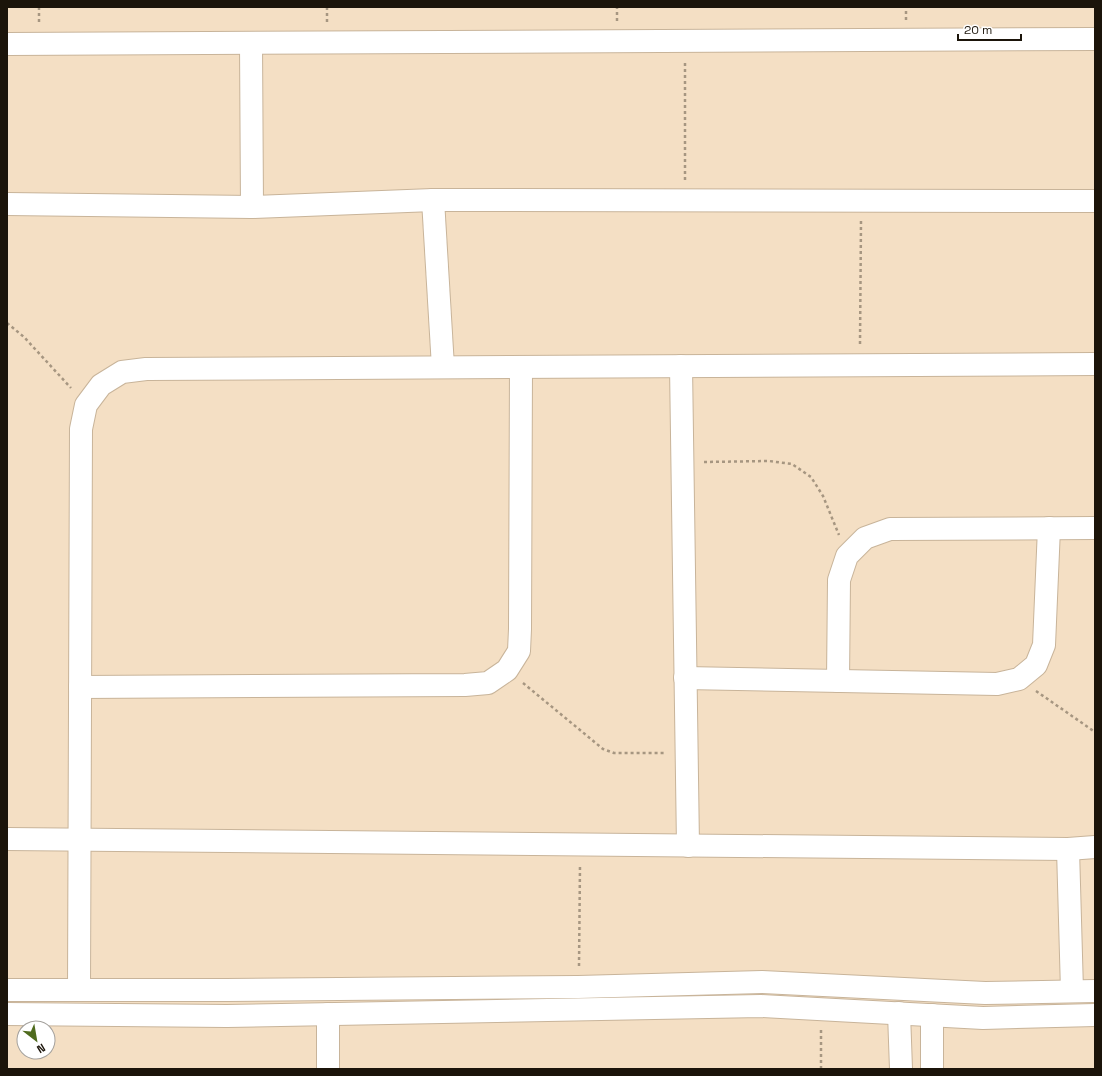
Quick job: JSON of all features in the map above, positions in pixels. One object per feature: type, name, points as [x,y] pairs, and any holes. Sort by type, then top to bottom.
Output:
[{"type":"street","points":[[7,44],[1095,39]]},
{"type":"street","points":[[251,43],[252,206]]},
{"type":"street","points":[[433,200],[443,367]]},
{"type":"street","points":[[7,204],[252,206],[433,200],[1095,201]]},
{"type":"street","points":[[79,990],[81,429],[86,405],[101,384],[122,372],[146,368],[1095,364]]},
{"type":"street","points":[[681,366],[688,846]]},
{"type":"street","points":[[80,687],[465,685],[488,682],[506,670],[519,651],[521,367]]},
{"type":"street","points":[[685,678],[997,684],[1019,680],[1036,665],[1044,645],[1049,528]]},
{"type":"street","points":[[838,681],[839,580],[847,556],[865,538],[890,529],[1095,528]]},
{"type":"street","points":[[7,839],[80,841],[1068,849],[1095,847]]},
{"type":"street","points":[[1068,849],[1072,991]]},
{"type":"street","points":[[7,990],[578,987],[762,982],[985,993],[1095,991]]},
{"type":"street","points":[[226,990],[227,1016]]},
{"type":"street","points":[[984,1018],[985,993]]},
{"type":"street","points":[[7,1014],[227,1016],[761,1006],[984,1018],[1095,1015]]},
{"type":"street","points":[[899,1013],[901,1069]]},
{"type":"street","points":[[328,1014],[328,1069]]},
{"type":"street","points":[[932,1015],[932,1069]]},
{"type":"path","points":[[684,200],[685,41]]},
{"type":"path","points":[[860,365],[861,201]]},
{"type":"path","points":[[7,323],[24,337],[86,405]]},
{"type":"path","points":[[682,462],[769,461],[792,464],[811,477],[823,496],[847,556]]},
{"type":"path","points":[[506,670],[604,749],[614,753],[686,753]]},
{"type":"path","points":[[1019,680],[1095,732]]},
{"type":"path","points":[[578,987],[580,845]]},
{"type":"path","points":[[821,1069],[822,1009]]}]
